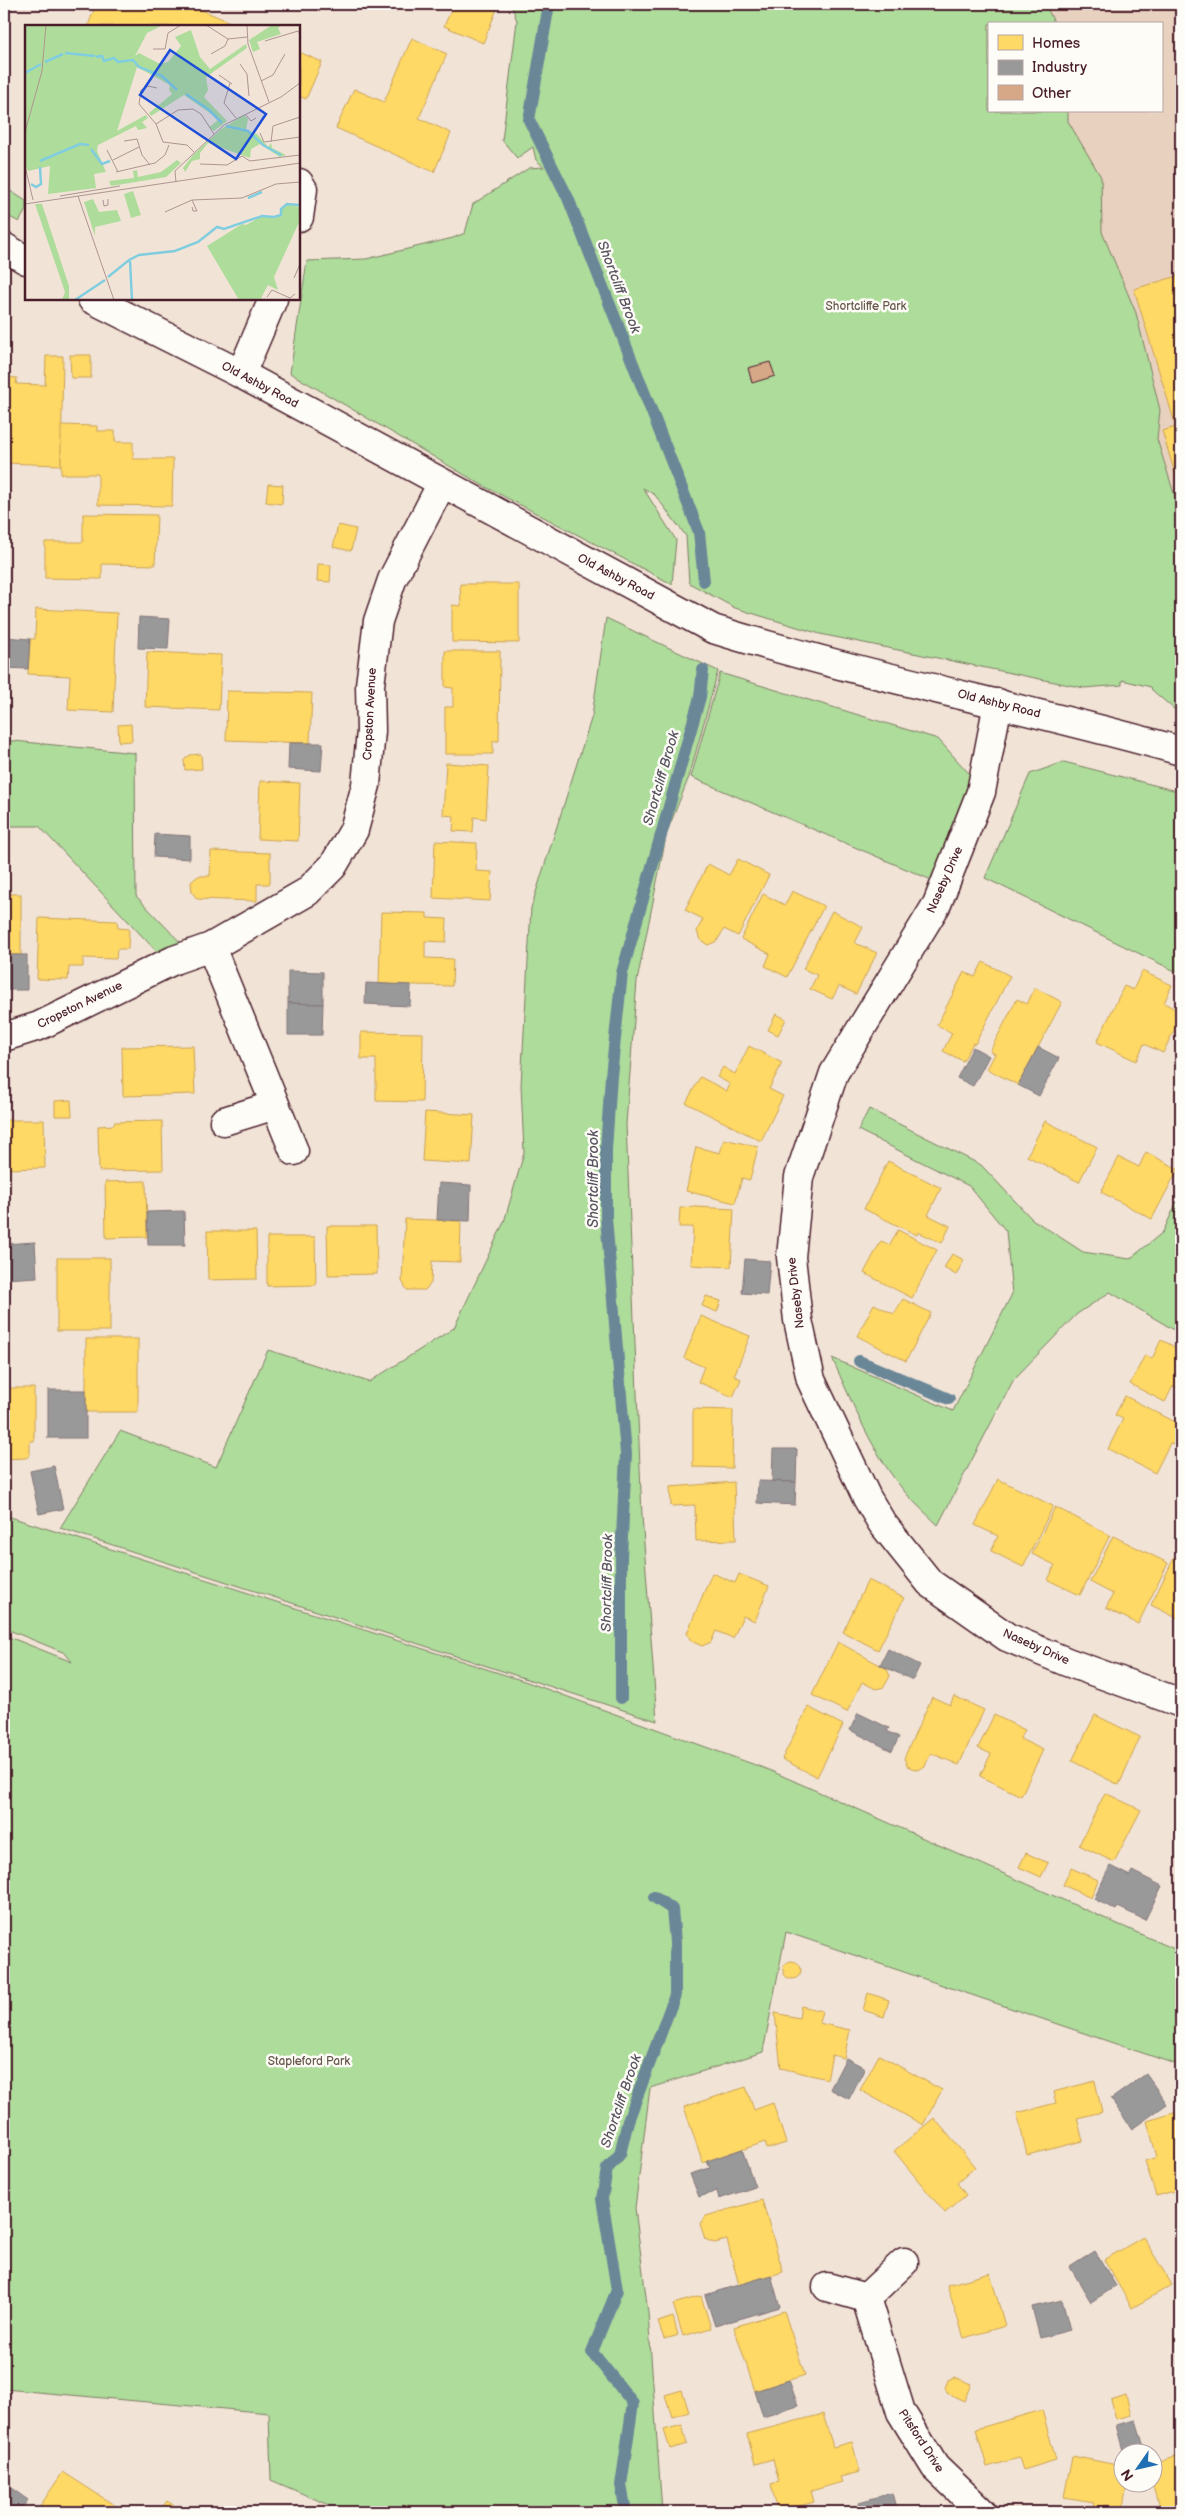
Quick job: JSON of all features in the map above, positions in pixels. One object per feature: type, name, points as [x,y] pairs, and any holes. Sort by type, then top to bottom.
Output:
[{"type":"street","points":[[300,184],[303,189],[300,209]]},
{"type":"street","points":[[4,247],[25,259]]},
{"type":"street","name":"Old Ashby Road","points":[[94,300],[241,374],[713,628],[789,653],[998,703],[1181,751]]},
{"type":"street","points":[[241,374],[273,300]]},
{"type":"street","name":"Cropston Avenue","points":[[4,1037],[39,1026],[174,960],[211,947],[307,892],[333,866],[354,830],[366,785],[372,731],[370,685],[378,621],[392,580],[442,483]]},
{"type":"street","name":"Naseby Drive","points":[[998,703],[981,792],[940,898],[834,1074],[799,1177],[791,1257],[798,1320],[811,1380],[867,1498],[882,1523],[930,1583],[1007,1637],[1067,1662],[1181,1702]]},
{"type":"street","points":[[211,947],[294,1151]]},
{"type":"street","points":[[224,1121],[275,1105]]},
{"type":"street","points":[[827,2287],[866,2298],[904,2262]]},
{"type":"street","name":"Pitsford Drive","points":[[866,2298],[900,2412],[935,2468],[982,2512]]},
{"type":"shaded area","points":[[1012,4],[1181,4],[1181,555],[1045,112],[1162,112],[1162,22],[1017,22]]},
{"type":"green space","name":"Shortcliffe Park","points":[[511,4],[1045,4],[1054,22],[988,22],[988,112],[1068,112],[1068,121],[1101,177],[1102,232],[1136,313],[1160,410],[1157,439],[1181,516],[1181,711],[1174,709],[1151,687],[1122,680],[1122,685],[1084,688],[820,634],[735,608],[689,583],[686,536],[655,495],[643,488],[676,540],[672,584],[482,485],[290,373],[307,261],[366,259],[453,238],[465,233],[473,204],[529,168],[544,167],[536,160],[533,147],[517,158],[502,140],[517,21]]},
{"type":"green space","points":[[4,187],[25,200],[25,212],[19,222],[4,214]]},
{"type":"green space","points":[[606,618],[718,671],[689,777],[667,832],[637,981],[626,1124],[642,1516],[657,1721],[60,1528],[120,1431],[216,1467],[268,1350],[369,1382],[454,1328],[504,1222],[524,1153],[521,1085],[531,908],[592,716]]},
{"type":"green space","points":[[720,673],[938,739],[974,779],[934,881],[691,777]]},
{"type":"green space","points":[[4,740],[135,753],[136,896],[181,943],[158,953],[39,826],[4,826]]},
{"type":"green space","points":[[1064,762],[1181,792],[1181,974],[985,878],[1030,774]]},
{"type":"green space","points":[[869,1109],[981,1165],[1032,1219],[1083,1252],[1130,1259],[1163,1232],[1181,1193],[1181,1334],[1110,1292],[1077,1314],[1014,1379],[938,1525],[917,1505],[893,1477],[864,1428],[832,1358],[953,1411],[1012,1294],[1006,1231],[969,1186],[858,1130]]},
{"type":"green space","name":"Stapleford Park","points":[[4,1515],[527,1682],[769,1770],[1181,1952],[1181,2066],[786,1932],[763,2052],[650,2088],[635,2208],[648,2313],[662,2512],[345,2512],[271,2480],[269,2413],[4,2389],[4,1635],[72,1662],[65,1653],[4,1628]]},
{"type":"building: Homes","points":[[96,4],[188,4],[237,25],[88,25]]},
{"type":"building: Homes","points":[[454,4],[499,4],[483,43],[444,26]]},
{"type":"building: Homes","points":[[412,38],[447,54],[419,118],[451,133],[434,172],[336,128],[354,89],[384,102]]},
{"type":"building: Homes","points":[[300,52],[322,62],[306,99],[300,96]]},
{"type":"building: Homes","points":[[1181,275],[1181,493],[1162,431],[1176,427],[1134,289]]},
{"type":"building: Homes","points":[[70,355],[91,355],[91,378],[71,378]]},
{"type":"building: Homes","points":[[46,356],[63,356],[61,465],[4,463],[4,377],[17,378],[16,384],[45,385]]},
{"type":"building: Homes","points":[[61,425],[97,426],[97,431],[115,431],[115,442],[133,442],[133,459],[173,459],[172,506],[98,505],[98,474],[61,474]]},
{"type":"building: Homes","points":[[268,484],[283,485],[282,504],[266,502]]},
{"type":"building: Homes","points":[[83,514],[157,515],[155,565],[102,564],[102,579],[45,578],[45,542],[83,542]]},
{"type":"building: Homes","points":[[338,525],[356,529],[351,551],[333,547]]},
{"type":"building: Homes","points":[[318,564],[331,565],[330,582],[317,581]]},
{"type":"building: Homes","points":[[460,584],[519,584],[519,643],[452,642],[452,605],[461,606]]},
{"type":"building: Homes","points":[[36,609],[117,613],[113,712],[68,710],[70,676],[28,674],[30,639],[35,639]]},
{"type":"building: Homes","points":[[445,651],[500,651],[499,741],[493,741],[493,754],[445,754],[445,707],[453,707],[453,688],[445,687]]},
{"type":"building: Homes","points":[[147,652],[221,655],[219,710],[145,707]]},
{"type":"building: Homes","points":[[227,691],[312,693],[310,743],[226,740]]},
{"type":"building: Homes","points":[[131,724],[132,741],[119,742],[118,725]]},
{"type":"building: Homes","points":[[201,754],[202,769],[185,770],[184,760],[190,755]]},
{"type":"building: Homes","points":[[446,763],[489,766],[486,819],[474,817],[473,832],[453,831],[454,816],[443,815]]},
{"type":"building: Homes","points":[[260,781],[300,783],[298,841],[258,839]]},
{"type":"building: Homes","points":[[435,841],[477,843],[476,871],[492,872],[490,901],[433,898]]},
{"type":"building: Homes","points":[[211,851],[270,853],[270,884],[257,884],[257,901],[197,899],[192,892],[191,882],[198,876],[210,876]]},
{"type":"building: Homes","points":[[738,859],[769,875],[738,936],[724,929],[717,941],[708,945],[700,940],[697,931],[703,919],[685,910],[708,864],[729,875]]},
{"type":"building: Homes","points":[[792,891],[824,906],[787,977],[765,966],[770,954],[741,939],[763,894],[785,905]]},
{"type":"building: Homes","points":[[4,894],[21,894],[21,955],[4,955]]},
{"type":"building: Homes","points":[[832,911],[863,927],[855,943],[877,953],[856,994],[839,986],[832,999],[810,989],[817,975],[803,969]]},
{"type":"building: Homes","points":[[381,912],[427,913],[427,918],[447,919],[446,942],[425,941],[425,958],[453,959],[452,986],[379,984]]},
{"type":"building: Homes","points":[[39,918],[117,921],[118,928],[129,929],[128,949],[117,949],[116,959],[83,958],[83,967],[69,967],[68,980],[37,979]]},
{"type":"building: Homes","points":[[983,962],[1010,976],[975,1044],[973,1043],[963,1061],[943,1051],[952,1033],[937,1025],[964,972],[975,977]]},
{"type":"building: Homes","points":[[1142,971],[1172,985],[1164,1003],[1181,1012],[1181,1016],[1163,1053],[1144,1044],[1136,1061],[1097,1042],[1124,986],[1133,990]]},
{"type":"building: Homes","points":[[1035,988],[1062,1002],[1018,1085],[987,1069],[995,1054],[990,1051],[1017,999],[1027,1004]]},
{"type":"building: Homes","points":[[776,1014],[786,1019],[778,1035],[768,1030]]},
{"type":"building: Homes","points":[[361,1032],[423,1033],[422,1102],[376,1101],[376,1059],[361,1059]]},
{"type":"building: Homes","points":[[193,1046],[195,1094],[123,1096],[122,1047]]},
{"type":"building: Homes","points":[[749,1046],[782,1063],[769,1089],[783,1096],[761,1141],[686,1103],[700,1077],[727,1091],[730,1084],[717,1077],[723,1067],[735,1074]]},
{"type":"building: Homes","points":[[71,1100],[72,1116],[55,1116],[55,1101]]},
{"type":"building: Homes","points":[[425,1112],[474,1115],[471,1164],[422,1161]]},
{"type":"building: Homes","points":[[4,1120],[44,1120],[45,1168],[4,1169]]},
{"type":"building: Homes","points":[[162,1121],[163,1170],[99,1171],[98,1126],[114,1125],[114,1122]]},
{"type":"building: Homes","points":[[1045,1121],[1097,1147],[1079,1182],[1027,1156]]},
{"type":"building: Homes","points":[[724,1139],[758,1147],[750,1180],[742,1178],[735,1203],[686,1191],[696,1147],[720,1153]]},
{"type":"building: Homes","points":[[1146,1152],[1178,1169],[1152,1219],[1101,1192],[1119,1157],[1139,1167]]},
{"type":"building: Homes","points":[[888,1161],[941,1188],[928,1215],[950,1226],[942,1243],[918,1232],[917,1235],[864,1209]]},
{"type":"building: Homes","points":[[146,1181],[147,1237],[106,1238],[105,1182]]},
{"type":"building: Homes","points":[[680,1208],[734,1209],[731,1267],[691,1265],[693,1227],[679,1227]]},
{"type":"building: Homes","points":[[405,1219],[461,1221],[460,1262],[432,1261],[431,1283],[425,1290],[407,1290],[402,1281]]},
{"type":"building: Homes","points":[[327,1226],[376,1226],[377,1274],[328,1275]]},
{"type":"building: Homes","points":[[898,1230],[937,1250],[912,1298],[864,1273],[881,1241],[890,1245]]},
{"type":"building: Homes","points":[[207,1231],[256,1231],[257,1279],[208,1280]]},
{"type":"building: Homes","points":[[267,1237],[315,1237],[316,1285],[267,1286]]},
{"type":"building: Homes","points":[[952,1254],[964,1260],[956,1275],[944,1268]]},
{"type":"building: Homes","points":[[57,1258],[110,1258],[110,1331],[57,1331]]},
{"type":"building: Homes","points":[[706,1296],[721,1301],[717,1312],[702,1306]]},
{"type":"building: Homes","points":[[903,1299],[931,1313],[906,1361],[857,1336],[874,1304],[894,1314]]},
{"type":"building: Homes","points":[[701,1316],[750,1336],[734,1376],[741,1379],[733,1397],[698,1382],[704,1367],[684,1358]]},
{"type":"building: Homes","points":[[86,1339],[138,1339],[138,1412],[86,1412]]},
{"type":"building: Homes","points":[[1161,1340],[1181,1350],[1181,1390],[1173,1386],[1165,1402],[1130,1384],[1145,1355],[1152,1359]]},
{"type":"building: Homes","points":[[4,1388],[34,1388],[34,1441],[30,1441],[30,1455],[26,1458],[4,1459]]},
{"type":"building: Homes","points":[[1125,1396],[1181,1425],[1181,1441],[1178,1447],[1170,1443],[1155,1473],[1108,1449],[1123,1419],[1115,1415]]},
{"type":"building: Homes","points":[[693,1409],[733,1410],[732,1468],[693,1467]]},
{"type":"building: Homes","points":[[998,1479],[1053,1506],[1023,1567],[991,1551],[998,1536],[975,1525]]},
{"type":"building: Homes","points":[[734,1482],[736,1540],[696,1541],[695,1505],[671,1506],[670,1487]]},
{"type":"building: Homes","points":[[1055,1507],[1110,1535],[1080,1595],[1048,1580],[1055,1565],[1032,1554]]},
{"type":"building: Homes","points":[[1113,1536],[1168,1563],[1138,1624],[1106,1608],[1113,1594],[1090,1582]]},
{"type":"building: Homes","points":[[1174,1558],[1181,1562],[1181,1620],[1151,1605]]},
{"type":"building: Homes","points":[[712,1573],[735,1583],[739,1574],[769,1586],[755,1621],[743,1616],[733,1638],[716,1631],[711,1642],[702,1646],[691,1641],[687,1633]]},
{"type":"building: Homes","points":[[868,1580],[904,1598],[878,1650],[843,1632]]},
{"type":"building: Homes","points":[[838,1642],[887,1669],[890,1676],[884,1687],[876,1689],[862,1682],[847,1712],[812,1695]]},
{"type":"building: Homes","points":[[954,1696],[984,1710],[959,1765],[931,1753],[925,1766],[917,1770],[907,1766],[904,1758],[932,1697],[950,1705]]},
{"type":"building: Homes","points":[[808,1707],[843,1725],[817,1777],[782,1759]]},
{"type":"building: Homes","points":[[994,1715],[1025,1730],[1020,1739],[1043,1750],[1021,1796],[980,1776],[991,1754],[978,1748]]},
{"type":"building: Homes","points":[[1095,1715],[1140,1737],[1119,1785],[1072,1761]]},
{"type":"building: Homes","points":[[1105,1793],[1141,1810],[1114,1862],[1079,1845]]},
{"type":"building: Homes","points":[[1026,1853],[1048,1863],[1041,1877],[1019,1867]]},
{"type":"building: Homes","points":[[1071,1868],[1098,1880],[1091,1898],[1063,1885]]},
{"type":"building: Homes","points":[[788,1961],[796,1961],[801,1966],[799,1977],[788,1979],[783,1974],[783,1966]]},
{"type":"building: Homes","points":[[868,1993],[889,2000],[884,2017],[863,2010]]},
{"type":"building: Homes","points":[[801,2006],[822,2011],[819,2023],[850,2030],[844,2058],[832,2055],[827,2079],[781,2068],[775,2013],[799,2018]]},
{"type":"building: Homes","points":[[879,2055],[942,2090],[923,2125],[860,2090]]},
{"type":"building: Homes","points":[[1095,2081],[1102,2112],[1077,2118],[1083,2141],[1027,2155],[1017,2113],[1056,2103],[1053,2092]]},
{"type":"building: Homes","points":[[746,2087],[754,2110],[773,2103],[786,2143],[767,2149],[765,2142],[703,2163],[684,2107]]},
{"type":"building: Homes","points":[[1181,2111],[1181,2189],[1156,2196],[1145,2161],[1157,2157],[1147,2121]]},
{"type":"building: Homes","points":[[934,2118],[975,2167],[957,2183],[966,2195],[945,2213],[894,2151]]},
{"type":"building: Homes","points":[[762,2200],[783,2272],[739,2285],[727,2240],[714,2243],[705,2239],[700,2224],[706,2216]]},
{"type":"building: Homes","points":[[1143,2237],[1172,2285],[1132,2308],[1104,2260]]},
{"type":"building: Homes","points":[[990,2273],[1005,2326],[964,2338],[947,2285]]},
{"type":"building: Homes","points":[[701,2296],[711,2328],[683,2336],[673,2304]]},
{"type":"building: Homes","points":[[784,2311],[805,2375],[755,2391],[734,2327]]},
{"type":"building: Homes","points":[[673,2317],[678,2335],[664,2339],[658,2322]]},
{"type":"building: Homes","points":[[954,2377],[971,2384],[964,2401],[947,2393],[945,2388],[948,2380]]},
{"type":"building: Homes","points":[[682,2390],[689,2412],[672,2417],[665,2395]]},
{"type":"building: Homes","points":[[1126,2395],[1131,2415],[1116,2419],[1111,2400]]},
{"type":"building: Homes","points":[[1042,2410],[1056,2460],[1023,2470],[1019,2458],[987,2467],[976,2429]]},
{"type":"building: Homes","points":[[823,2414],[833,2447],[852,2442],[860,2472],[840,2477],[842,2482],[811,2491],[814,2502],[778,2512],[771,2484],[779,2482],[773,2459],[755,2464],[747,2434]]},
{"type":"building: Homes","points":[[682,2425],[687,2444],[670,2449],[664,2430]]},
{"type":"building: Homes","points":[[1181,2455],[1181,2505],[1160,2511],[1155,2494],[1162,2494],[1162,2461]]},
{"type":"building: Homes","points":[[1072,2456],[1112,2464],[1112,2494],[1125,2494],[1123,2508],[1105,2505],[1103,2512],[1091,2510],[1093,2502],[1064,2497]]},
{"type":"building: Homes","points":[[63,2472],[125,2512],[36,2512]]},
{"type":"building: Homes","points":[[167,2501],[184,2512],[159,2512]]},
{"type":"building: Industry","points":[[139,617],[170,619],[168,649],[138,648]]},
{"type":"building: Industry","points":[[4,637],[30,639],[28,669],[4,668]]},
{"type":"building: Industry","points":[[289,743],[323,743],[321,771],[288,769]]},
{"type":"building: Industry","points":[[155,834],[190,836],[190,859],[154,857]]},
{"type":"building: Industry","points":[[4,955],[27,955],[27,990],[4,990]]},
{"type":"building: Industry","points":[[288,971],[323,972],[323,1004],[288,1003]]},
{"type":"building: Industry","points":[[366,983],[411,985],[410,1006],[365,1004]]},
{"type":"building: Industry","points":[[288,1003],[323,1004],[322,1035],[288,1035]]},
{"type":"building: Industry","points":[[973,1047],[989,1056],[973,1086],[957,1078]]},
{"type":"building: Industry","points":[[1038,1047],[1059,1058],[1039,1096],[1018,1085]]},
{"type":"building: Industry","points":[[439,1183],[471,1185],[470,1221],[437,1220]]},
{"type":"building: Industry","points":[[184,1211],[185,1245],[148,1245],[147,1212]]},
{"type":"building: Industry","points":[[35,1242],[37,1277],[5,1279],[4,1244]]},
{"type":"building: Industry","points":[[745,1259],[770,1261],[767,1295],[742,1293]]},
{"type":"building: Industry","points":[[48,1390],[86,1390],[86,1438],[48,1438]]},
{"type":"building: Industry","points":[[773,1449],[797,1449],[796,1482],[772,1481]]},
{"type":"building: Industry","points":[[54,1466],[63,1509],[39,1514],[30,1471]]},
{"type":"building: Industry","points":[[758,1481],[796,1482],[795,1505],[757,1503]]},
{"type":"building: Industry","points":[[888,1649],[920,1665],[913,1680],[880,1665]]},
{"type":"building: Industry","points":[[858,1713],[889,1728],[887,1731],[899,1737],[892,1751],[850,1730]]},
{"type":"building: Industry","points":[[1110,1866],[1130,1876],[1132,1871],[1162,1886],[1145,1920],[1118,1907],[1116,1910],[1094,1899]]},
{"type":"building: Industry","points":[[846,2058],[865,2068],[849,2099],[830,2089]]},
{"type":"building: Industry","points":[[1146,2074],[1167,2104],[1132,2129],[1111,2099]]},
{"type":"building: Industry","points":[[742,2149],[755,2187],[719,2199],[717,2191],[699,2197],[690,2174],[710,2168],[707,2161]]},
{"type":"building: Industry","points":[[1095,2251],[1116,2286],[1091,2302],[1070,2267]]},
{"type":"building: Industry","points":[[771,2275],[780,2307],[715,2326],[705,2295]]},
{"type":"building: Industry","points":[[1062,2300],[1070,2330],[1040,2338],[1032,2307]]},
{"type":"building: Industry","points":[[789,2380],[798,2406],[763,2417],[755,2391]]},
{"type":"building: Industry","points":[[1136,2420],[1143,2444],[1121,2444],[1116,2425]]},
{"type":"building: Industry","points":[[4,2483],[28,2500],[19,2512],[4,2512]]},
{"type":"building: Industry","points":[[892,2493],[897,2512],[861,2512],[859,2502]]},
{"type":"building: Other","points":[[770,362],[775,376],[752,383],[748,368]]},
{"type":"waterway","name":"Shortcliff Brook","points":[[549,4],[529,120],[568,198],[699,532],[704,581]]},
{"type":"waterway","name":"Shortcliff Brook","points":[[621,1698],[621,1558],[626,1454],[606,1218],[606,1149],[611,1076],[622,973],[700,697],[703,670]]},
{"type":"waterway","points":[[859,1361],[949,1399]]},
{"type":"waterway","name":"Shortcliff Brook","points":[[626,2512],[621,2485],[633,2403],[592,2352],[617,2290],[602,2199],[607,2169],[620,2154],[628,2121],[675,1995],[675,1942],[672,1909],[654,1897]]}]
